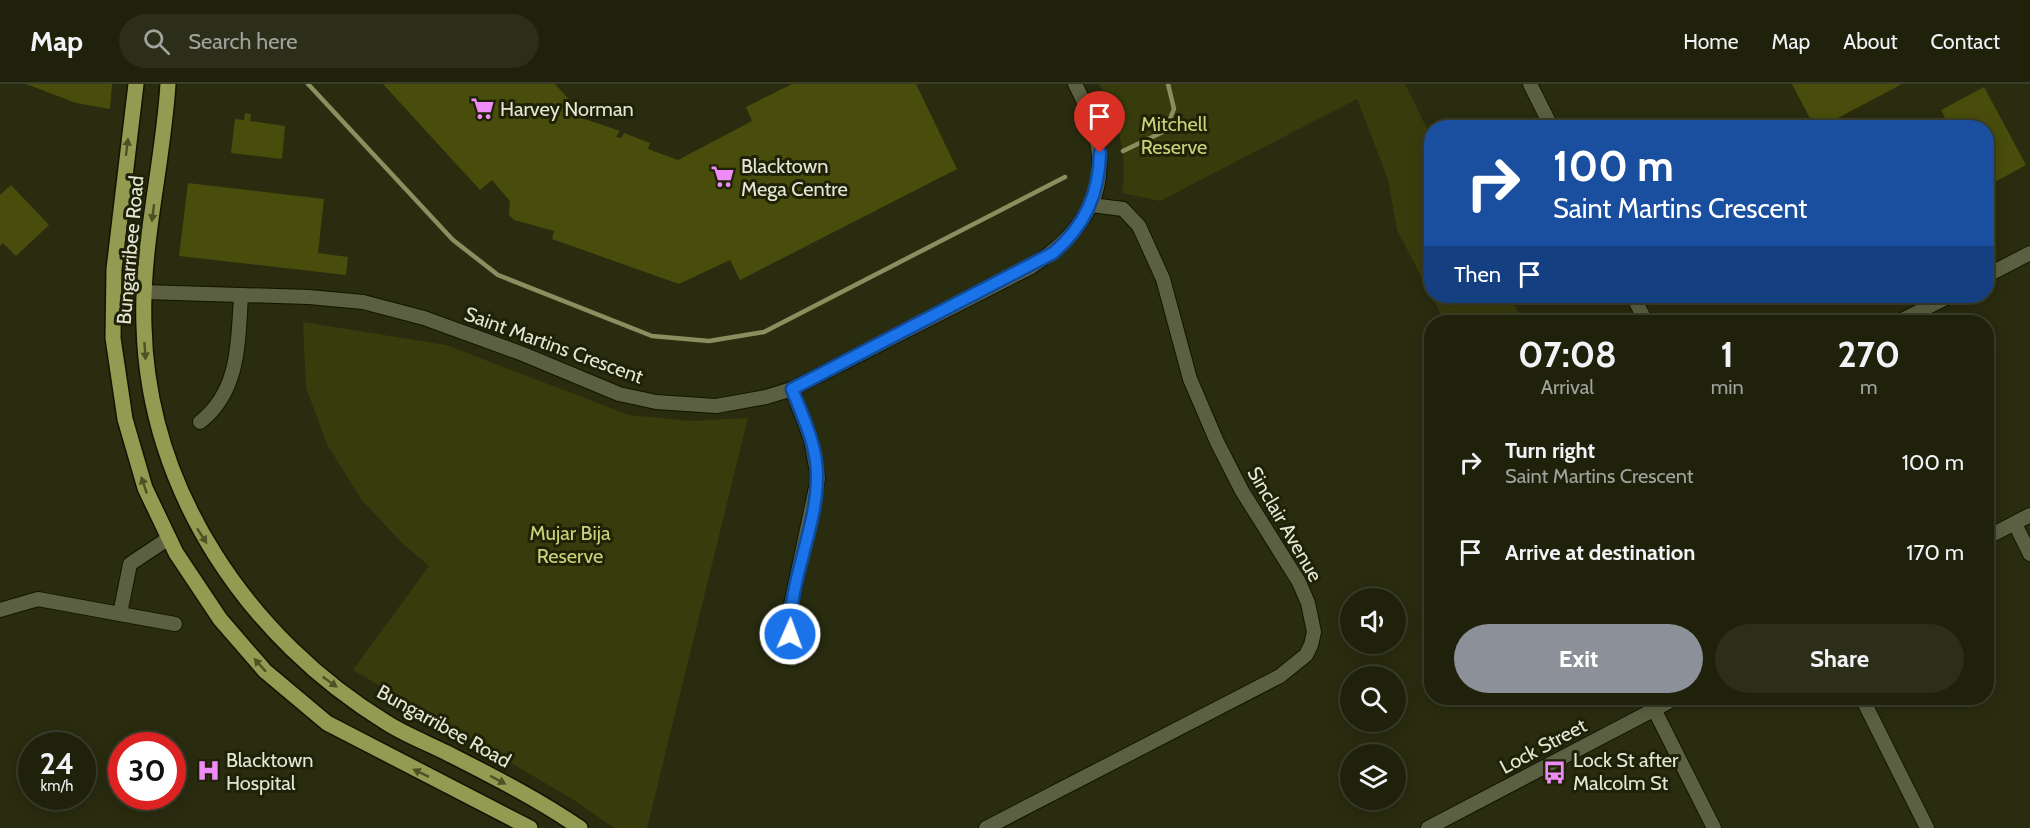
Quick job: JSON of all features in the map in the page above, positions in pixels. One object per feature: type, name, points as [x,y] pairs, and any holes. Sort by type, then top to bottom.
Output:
[{"type":"main road","name":"Bungarribee Road","points":[[136,84],[114,269],[113,338],[125,419],[145,488],[169,538],[220,619],[265,671],[327,723],[530,828]]},
{"type":"main road","name":"Bungarribee Road","points":[[169,87],[144,292],[146,365],[176,481],[197,527],[236,588],[272,630],[322,676],[388,724],[550,807],[580,828]]},
{"type":"street","name":"Saint Martins Crescent","points":[[144,292],[309,297],[363,302],[424,318],[523,354],[619,394],[656,402],[716,406],[766,397],[792,389],[1053,253],[1074,234],[1091,205],[1099,166],[1099,139],[1076,84]]},
{"type":"street","points":[[1530,84],[1548,120]]},
{"type":"street","name":"Sinclair Avenue","points":[[986,828],[1280,676],[1306,656],[1314,632],[1308,603],[1299,582],[1242,491],[1217,442],[1190,379],[1163,279],[1139,226],[1123,209],[1091,205]]},
{"type":"street","points":[[1994,272],[2030,253]]},
{"type":"street","points":[[200,422],[212,412],[228,388],[236,359],[241,296]]},
{"type":"street","points":[[1912,315],[1936,303]]},
{"type":"street","points":[[792,389],[811,439],[818,478],[790,605],[793,659]]},
{"type":"street","points":[[1994,534],[2030,515]]},
{"type":"street","points":[[2015,524],[2030,554]]},
{"type":"street","points":[[120,614],[130,564],[169,538]]},
{"type":"street","points":[[0,610],[38,599],[175,624]]},
{"type":"street","name":"Lock Street","points":[[1436,826],[1662,705]]},
{"type":"street","points":[[1866,705],[1927,828]]},
{"type":"street","points":[[1654,709],[1714,828]]},
{"type":"green space","name":"Mitchell Reserve","points":[[1099,84],[1405,84],[1424,123],[1424,282],[1397,230],[1388,179],[1357,99],[1160,201],[1122,193],[1124,164],[1120,137]]},
{"type":"green space","points":[[1435,303],[1514,303],[1520,315],[1441,315]]},
{"type":"green space","name":"Mujar Bija Reserve","points":[[303,322],[446,345],[629,415],[691,421],[748,418],[647,828],[614,828],[574,800],[353,670],[429,566],[402,543],[361,499],[328,446],[306,388]]},
{"type":"building","points":[[26,84],[112,84],[110,109],[76,103]]},
{"type":"building","points":[[383,84],[555,84],[573,104],[570,107],[579,117],[620,131],[616,137],[621,138],[624,133],[650,143],[648,149],[678,160],[752,121],[746,107],[792,84],[916,84],[957,169],[740,280],[730,260],[679,284],[552,239],[554,231],[514,220],[509,215],[510,201],[492,180],[480,190]]},
{"type":"building","points":[[1792,84],[1902,84],[1834,120],[1811,120]]},
{"type":"building","points":[[1984,87],[2026,165],[1994,183],[1994,120],[1946,120],[1941,110]]},
{"type":"building","points":[[245,113],[251,114],[250,121],[285,126],[282,159],[231,153],[235,119],[244,120]]},
{"type":"building","points":[[188,183],[324,199],[318,253],[348,257],[346,275],[179,256]]},
{"type":"building","points":[[11,185],[49,225],[16,256],[3,243],[0,246],[0,195]]},
{"type":"waterway","points":[[308,84],[453,240],[498,275],[652,336],[709,341],[764,332],[1065,177]]},
{"type":"waterway","points":[[1123,151],[1165,131],[1174,109],[1168,84]]},
{"type":"place","name":"Harvey Norman","points":[[482,109]]},
{"type":"place","name":"Blacktown Mega Centre","points":[[723,177]]},
{"type":"place","name":"Blacktown Hospital","points":[[208,771]]},
{"type":"place","name":"Lock St after Malcolm St","points":[[1555,772]]},
{"type":"route","points":[[790,634],[790,605],[811,519],[818,478],[811,439],[792,389],[1031,267],[1053,253],[1074,234],[1091,205],[1100,153]]}]
